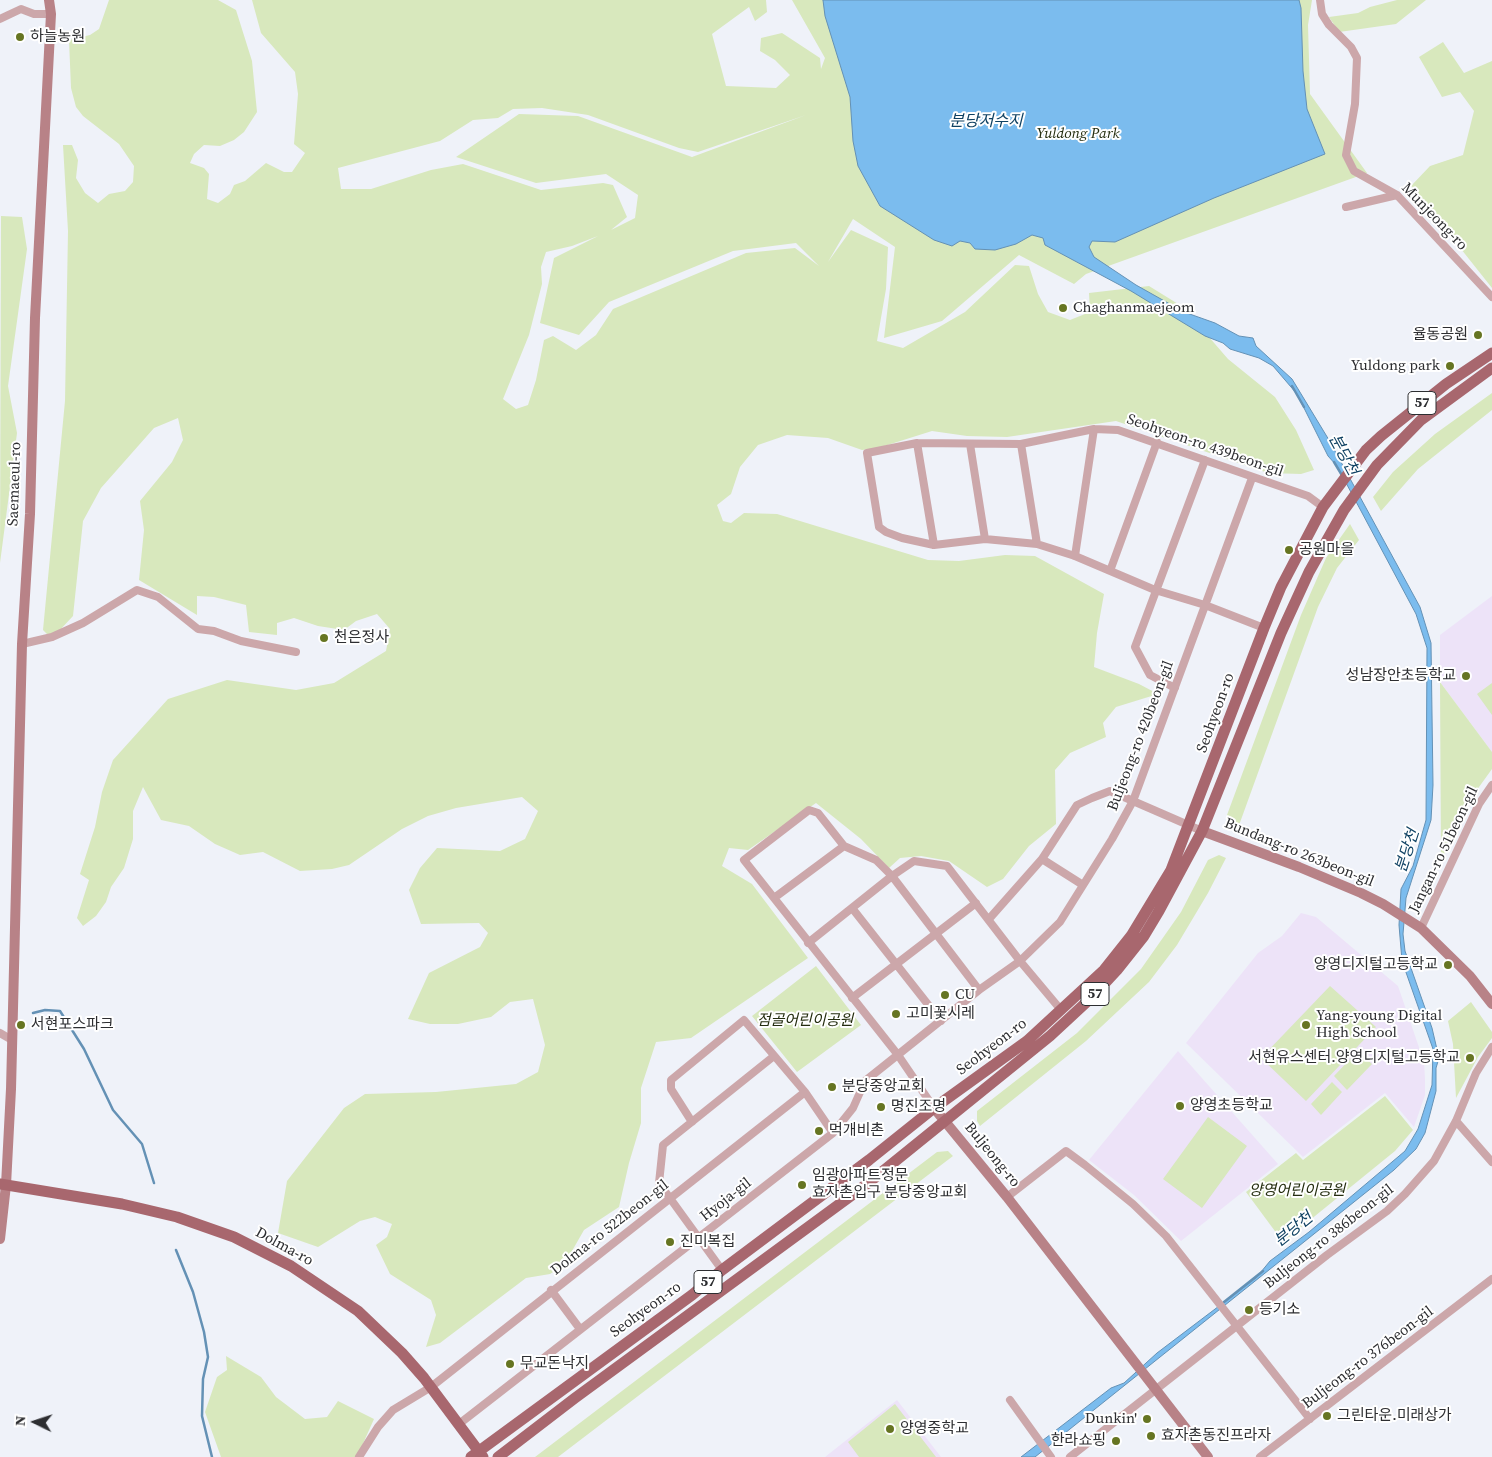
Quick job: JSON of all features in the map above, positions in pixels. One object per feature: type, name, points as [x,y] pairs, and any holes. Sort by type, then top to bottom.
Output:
[{"type":"main road","name":"57","points":[[1326,502],[1358,460],[1381,436],[1409,412],[1492,353]]},
{"type":"main road","name":"Seohyeon-ro","points":[[498,1457],[575,1398],[867,1184],[1050,1036],[1091,998],[1117,970],[1144,936],[1202,831],[1281,633],[1308,572],[1344,510],[1392,448],[1421,420],[1492,368]]},
{"type":"main road","name":"Seohyeon-ro","points":[[477,1455],[692,1295],[934,1108],[1027,1041],[1104,970],[1131,936],[1171,870],[1281,587],[1326,502]]},
{"type":"main road","name":"Dolma-ro","points":[[3,1185],[84,1197],[195,1222],[260,1249],[310,1277],[358,1311],[402,1353],[431,1386],[459,1424],[477,1455]]},
{"type":"street","name":"Saemaeul-ro","points":[[0,1239],[12,1040],[22,644],[30,514],[34,318],[51,14],[49,0]]},
{"type":"street","name":"Munjeong-ro","points":[[1320,0],[1322,14],[1329,25],[1351,47],[1357,58],[1356,95],[1346,155],[1354,171],[1397,195],[1492,297]]},
{"type":"street","points":[[0,19],[20,9],[34,14],[51,14]]},
{"type":"street","points":[[1346,207],[1397,195]]},
{"type":"street","points":[[1075,556],[1094,429]]},
{"type":"street","name":"Seohyeon-ro 439beon-gil","points":[[934,545],[902,538],[879,527],[867,452],[917,443],[1021,444],[1094,429],[1118,430],[1157,442],[1252,478],[1263,479],[1326,502]]},
{"type":"street","points":[[1110,571],[1157,442]]},
{"type":"street","points":[[917,443],[934,545],[985,539],[1037,544],[1075,556],[1156,590],[1205,605],[1264,628]]},
{"type":"street","points":[[970,444],[985,539]]},
{"type":"street","points":[[1021,444],[1037,544]]},
{"type":"street","points":[[1175,688],[1150,675],[1135,647],[1205,460]]},
{"type":"street","name":"Buljeong-ro 420beon-gil","points":[[898,1055],[979,990],[1020,961],[1060,922],[1083,885],[1133,801],[1252,478]]},
{"type":"street","points":[[22,644],[52,637],[83,623],[137,590],[158,597],[198,629],[214,631],[241,641],[296,652]]},
{"type":"street","name":"Jangan-ro 51beon-gil","points":[[1417,926],[1479,804],[1492,785]]},
{"type":"street","points":[[989,919],[1042,859],[1077,806],[1110,791],[1202,831]]},
{"type":"street","name":"Buljeong-ro","points":[[844,846],[818,813],[809,810],[744,860],[898,1055],[934,1108],[1007,1197],[1125,1351],[1154,1385]]},
{"type":"street","name":"Bundang-ro 263beon-gil","points":[[1202,831],[1292,864],[1361,893],[1383,904],[1417,926]]},
{"type":"street","points":[[774,898],[844,846],[876,860],[892,876],[979,990]]},
{"type":"street","points":[[1042,859],[1083,885]]},
{"type":"street","points":[[808,942],[914,861],[947,866],[1020,961],[1061,1010]]},
{"type":"street","points":[[852,998],[976,903]]},
{"type":"street","points":[[852,908],[942,1021]]},
{"type":"street","points":[[1417,926],[1470,976],[1492,1004]]},
{"type":"street","points":[[692,1122],[671,1089],[671,1080],[744,1020],[805,1092],[833,1132]]},
{"type":"street","points":[[0,1033],[12,1040]]},
{"type":"street","name":"Buljeong-ro 386beon-gil","points":[[1070,1457],[1154,1385],[1387,1211],[1405,1194],[1434,1161],[1456,1122],[1476,1073],[1492,1047]]},
{"type":"street","name":"Hyoja-gil","points":[[459,1424],[833,1132],[853,1108],[865,1081],[898,1055]]},
{"type":"street","points":[[722,1270],[700,1237],[659,1183],[664,1145],[774,1056]]},
{"type":"street","name":"Dolma-ro 522beon-gil","points":[[359,1457],[378,1427],[393,1410],[431,1386],[805,1092]]},
{"type":"street","points":[[1456,1122],[1492,1162]]},
{"type":"street","points":[[1007,1197],[1066,1151],[1145,1215],[1175,1246],[1310,1419]]},
{"type":"street","name":"Buljeong-ro 376beon-gil","points":[[1260,1457],[1492,1279]]},
{"type":"street","points":[[552,1290],[580,1329]]},
{"type":"street","points":[[1154,1385],[1208,1457]]},
{"type":"street","points":[[1010,1400],[1051,1457]]},
{"type":"street","points":[[1080,1450],[1086,1457]]},
{"type":"shaded area","name":"성남장안초등학교","points":[[1492,596],[1492,752],[1440,682],[1440,635]]},
{"type":"shaded area","name":"Yang-young Digital High School","points":[[1301,913],[1316,917],[1398,986],[1424,1062],[1425,1079],[1425,1095],[1414,1127],[1385,1093],[1303,1157],[1186,1043],[1258,953],[1282,936]]},
{"type":"shaded area","name":"양영초등학교","points":[[1178,1051],[1278,1164],[1181,1241],[1134,1195],[1089,1160]]},
{"type":"shaded area","name":"양영중학교","points":[[897,1400],[941,1457],[825,1457]]},
{"type":"green space","name":"Yuldong Park","points":[[109,0],[218,0],[236,10],[252,61],[257,112],[244,132],[234,140],[220,146],[204,145],[194,154],[190,163],[204,168],[209,174],[207,199],[218,203],[230,194],[234,185],[245,181],[266,163],[284,172],[292,172],[305,153],[294,144],[298,94],[295,72],[261,33],[252,0],[766,0],[767,12],[755,21],[749,7],[712,34],[726,86],[776,88],[790,75],[775,60],[760,51],[761,38],[782,33],[820,58],[821,69],[825,58],[792,0],[1312,0],[1308,25],[1310,94],[1367,173],[1086,274],[1074,284],[1019,255],[942,321],[884,338],[895,247],[853,219],[828,262],[851,230],[888,247],[886,289],[877,341],[903,348],[965,312],[1015,265],[1029,266],[1038,294],[1048,312],[1070,320],[1090,312],[1089,293],[1149,286],[1183,307],[1228,359],[1275,397],[1296,430],[1314,470],[1301,474],[1268,473],[1116,421],[1007,437],[967,436],[932,431],[878,448],[862,450],[828,438],[787,435],[758,445],[740,467],[731,494],[717,505],[723,521],[731,523],[744,513],[777,514],[928,560],[959,561],[1005,555],[1035,556],[1104,594],[1097,633],[1094,667],[1139,684],[1158,694],[1116,707],[1103,723],[1106,737],[1070,753],[1055,770],[1056,824],[1029,846],[1003,879],[987,887],[949,861],[921,856],[900,858],[889,868],[861,839],[816,803],[748,850],[729,848],[722,866],[752,884],[808,958],[691,1038],[656,1042],[641,1088],[641,1123],[619,1207],[584,1230],[564,1265],[550,1274],[526,1278],[440,1343],[426,1347],[436,1315],[431,1300],[390,1274],[376,1245],[387,1237],[392,1224],[375,1217],[360,1221],[318,1247],[278,1233],[287,1181],[344,1108],[365,1094],[436,1092],[516,1084],[538,1072],[545,1045],[533,999],[510,1002],[491,1017],[458,1024],[430,1024],[408,1019],[429,973],[480,947],[488,933],[479,923],[421,924],[409,890],[420,868],[437,848],[500,851],[525,839],[538,811],[522,797],[456,808],[428,816],[402,829],[349,865],[332,869],[300,871],[263,852],[240,855],[215,844],[189,826],[161,820],[143,787],[133,811],[133,839],[124,868],[111,887],[106,902],[96,916],[83,926],[77,918],[89,880],[80,874],[95,827],[102,792],[113,760],[168,699],[227,680],[296,690],[334,683],[386,651],[390,629],[377,614],[356,621],[344,630],[318,626],[294,618],[277,623],[277,635],[249,632],[246,605],[214,597],[197,596],[197,615],[139,580],[144,530],[140,501],[172,462],[183,440],[178,418],[154,428],[101,488],[83,521],[73,616],[59,631],[48,635],[43,630],[65,401],[68,231],[63,145],[72,145],[78,160],[76,178],[85,193],[98,203],[109,194],[125,191],[133,182],[134,166],[119,144],[83,116],[76,107],[71,88],[69,40],[90,35],[99,29]],"holes":[[[542,108],[588,115],[679,148],[698,152],[806,115],[692,157],[578,116],[519,114],[456,157],[536,183],[606,174],[638,195],[635,218],[611,230],[627,217],[613,185],[603,183],[541,190],[463,164],[431,170],[371,189],[341,189],[338,168],[440,141],[473,120],[498,118],[513,109]],[[598,236],[554,258],[540,323],[579,335],[609,302],[733,251],[796,243],[819,266],[795,248],[746,253],[613,309],[596,335],[576,350],[553,336],[544,340],[536,380],[528,405],[516,409],[503,399],[529,335],[542,284],[541,267],[546,252],[572,246]]]},
{"type":"green space","points":[[1397,0],[1426,0],[1396,24],[1339,32],[1329,17],[1358,13],[1370,7]]},
{"type":"green space","points":[[1443,42],[1464,73],[1492,61],[1492,288],[1411,186],[1430,166],[1463,155],[1474,111],[1460,92],[1442,97],[1419,57]]},
{"type":"green space","points":[[1,216],[22,217],[27,249],[8,386],[17,433],[0,563]]},
{"type":"green space","points":[[1492,393],[1492,410],[1418,469],[1381,511],[1373,497],[1393,472],[1435,434]]},
{"type":"green space","points":[[1350,524],[1359,540],[1337,568],[1318,607],[1238,828],[1231,825],[1227,815],[1301,615],[1326,558]]},
{"type":"green space","points":[[1440,682],[1492,752],[1492,769],[1466,805],[1441,861]]},
{"type":"green space","points":[[1492,683],[1492,715],[1477,694]]},
{"type":"green space","points":[[1219,855],[1226,858],[1208,893],[1177,945],[1149,982],[1086,1041],[980,1126],[977,1121],[977,1111],[1077,1033],[1141,969],[1181,912],[1208,860]]},
{"type":"green space","name":"점골어린이공원","points":[[816,966],[861,1025],[797,1072],[752,1016]]},
{"type":"green space","points":[[1330,986],[1376,1027],[1306,1101],[1261,1058]]},
{"type":"green space","points":[[1471,1002],[1492,1032],[1492,1038],[1478,1057],[1456,1098],[1453,1044],[1448,1021]]},
{"type":"green space","points":[[1358,1051],[1372,1064],[1347,1090],[1334,1076]]},
{"type":"green space","points":[[1332,1082],[1342,1092],[1321,1115],[1311,1104]]},
{"type":"green space","name":"양영어린이공원","points":[[1385,1096],[1413,1130],[1395,1151],[1283,1242],[1246,1192],[1296,1153],[1303,1160]]},
{"type":"green space","points":[[1208,1117],[1247,1146],[1202,1208],[1163,1179]]},
{"type":"green space","points":[[948,1151],[953,1156],[558,1457],[535,1457],[937,1152]]},
{"type":"green space","points":[[226,1356],[261,1377],[276,1397],[305,1419],[327,1417],[338,1401],[374,1419],[357,1457],[221,1457],[205,1412],[217,1377],[227,1370]]},
{"type":"green space","name":"양영중학교","points":[[895,1404],[936,1457],[859,1457],[848,1442]]},
{"type":"water","name":"분당저수지","points":[[823,0],[1299,0],[1307,109],[1325,154],[1214,198],[1115,242],[1092,241],[1089,247],[1094,257],[1136,285],[1184,312],[1215,323],[1239,336],[1253,338],[1256,346],[1292,379],[1329,440],[1420,607],[1431,643],[1433,785],[1431,820],[1406,898],[1403,934],[1405,951],[1432,1028],[1439,1058],[1436,1068],[1436,1091],[1425,1133],[1416,1149],[1394,1170],[1035,1457],[1021,1457],[1111,1388],[1124,1383],[1157,1353],[1256,1278],[1270,1261],[1309,1232],[1405,1151],[1418,1129],[1432,1085],[1433,1049],[1402,961],[1399,925],[1401,889],[1413,866],[1426,820],[1427,648],[1416,614],[1337,466],[1328,456],[1297,394],[1273,366],[1259,358],[1230,349],[1223,343],[1205,336],[1131,291],[1045,245],[1043,238],[1032,235],[1016,244],[995,250],[975,249],[970,243],[960,241],[952,246],[934,240],[880,206],[858,166],[853,141],[850,97],[825,16]]},
{"type":"waterway","name":"분당천","points":[[1292,386],[1304,407]]},
{"type":"waterway","name":"분당천","points":[[1334,462],[1343,477]]},
{"type":"waterway","points":[[33,1013],[45,1010],[60,1011],[84,1049],[113,1110],[142,1144],[154,1183]]},
{"type":"waterway","points":[[176,1250],[193,1292],[204,1332],[208,1357],[203,1379],[202,1416],[212,1457]]},
{"type":"waterway","name":"분당천","points":[[1224,1302],[1263,1271]]},
{"type":"place","name":"하늘농원","points":[[20,37]]},
{"type":"place","name":"Chaghanmaejeom","points":[[1063,308]]},
{"type":"place","name":"율동공원","points":[[1478,335]]},
{"type":"place","name":"Yuldong park","points":[[1450,366]]},
{"type":"place","name":"공원마을","points":[[1289,550]]},
{"type":"place","name":"천은정사","points":[[324,638]]},
{"type":"place","name":"성남장안초등학교","points":[[1466,676]]},
{"type":"place","name":"양영디지털고등학교","points":[[1448,965]]},
{"type":"place","name":"CU","points":[[945,995]]},
{"type":"place","name":"고미꽃시레","points":[[896,1014]]},
{"type":"place","name":"서현포스파크","points":[[21,1025]]},
{"type":"place","name":"Yang-young Digital High School","points":[[1306,1025]]},
{"type":"place","name":"서현유스센터.양영디지털고등학교","points":[[1470,1058]]},
{"type":"place","name":"분당중앙교회","points":[[832,1087]]},
{"type":"place","name":"양영초등학교","points":[[1180,1106]]},
{"type":"place","name":"명진조명","points":[[881,1107]]},
{"type":"place","name":"먹개비촌","points":[[819,1131]]},
{"type":"place","name":"임광아파트정문 효자촌입구 분당중앙교회","points":[[802,1185]]},
{"type":"place","name":"진미복집","points":[[670,1242]]},
{"type":"place","name":"등기소","points":[[1249,1310]]},
{"type":"place","name":"무교돈낙지","points":[[510,1364]]},
{"type":"place","name":"그린타운.미래상가","points":[[1327,1416]]},
{"type":"place","name":"Dunkin'","points":[[1147,1419]]},
{"type":"place","name":"양영중학교","points":[[890,1429]]},
{"type":"place","name":"효자촌동진프라자","points":[[1151,1436]]},
{"type":"place","name":"한라쇼핑","points":[[1116,1441]]}]
